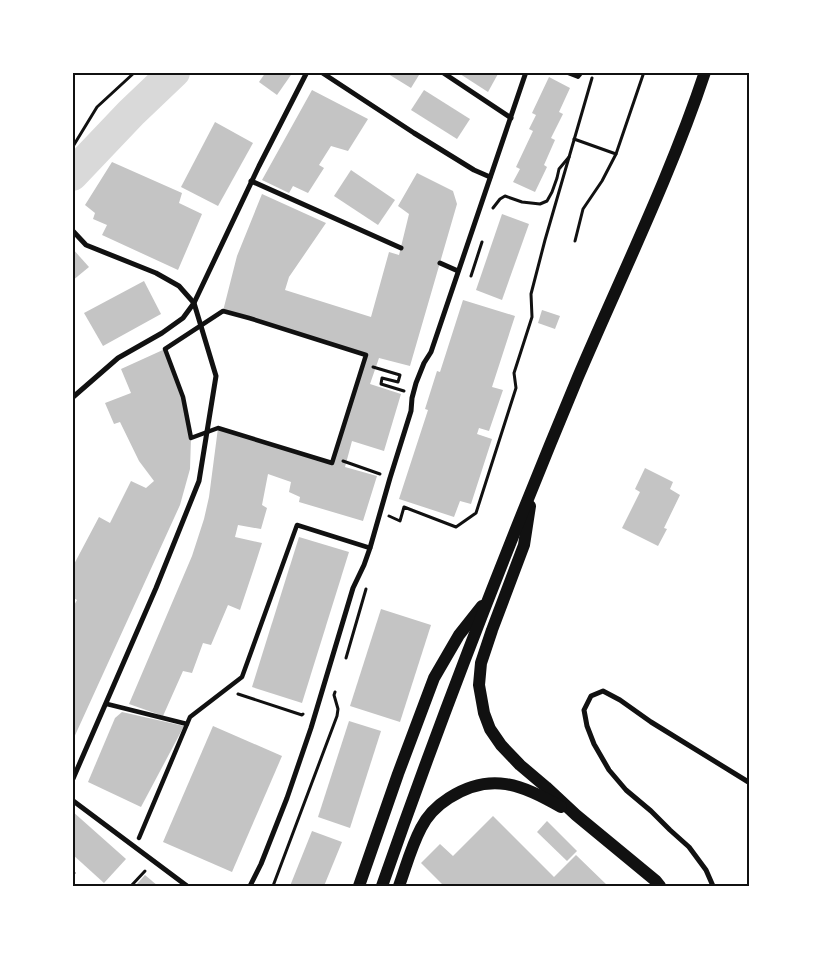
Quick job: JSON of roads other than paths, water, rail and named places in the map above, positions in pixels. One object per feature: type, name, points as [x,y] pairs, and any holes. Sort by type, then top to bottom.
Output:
[{"type":"main road","points":[[383,886],[420,779],[534,483],[663,183],[692,112],[705,72]]},
{"type":"main road","points":[[534,483],[524,545],[481,663],[479,685],[484,713],[490,729],[501,746],[576,815],[660,886]]},
{"type":"main road","points":[[359,886],[434,678],[459,635],[490,596]]},
{"type":"main road","points":[[400,886],[414,842],[421,827],[442,803],[456,793],[470,787],[499,783],[514,786],[533,792],[576,815]]},
{"type":"street","points":[[72,398],[118,358],[162,333],[183,318],[194,303],[252,181],[307,72]]},
{"type":"street","points":[[321,72],[414,133],[474,170],[490,177]]},
{"type":"street","points":[[442,72],[511,118]]},
{"type":"street","points":[[250,886],[261,864],[287,798],[311,728],[353,588],[370,548],[411,411],[416,383],[424,363],[431,352],[526,72]]},
{"type":"street","points":[[252,181],[401,248]]},
{"type":"street","points":[[72,230],[86,245],[156,273],[179,286],[194,303],[216,376],[199,480],[156,588],[72,781]]},
{"type":"street","points":[[440,264],[458,270]]},
{"type":"street","points":[[223,311],[366,355],[332,463],[218,428],[191,438],[183,397],[165,350],[201,326],[223,311]]},
{"type":"street","points":[[140,838],[190,716],[242,677],[297,525],[370,548]]},
{"type":"street","points":[[713,886],[706,870],[689,847],[652,811],[626,790],[609,770],[594,744],[587,726],[584,710],[591,696],[603,691],[750,783]]},
{"type":"street","points":[[106,704],[187,724]]},
{"type":"street","points":[[72,800],[187,886]]},
{"type":"lane","points":[[564,72],[578,77],[582,72]]},
{"type":"waterway","points":[[72,175],[131,113],[174,72]]}]
